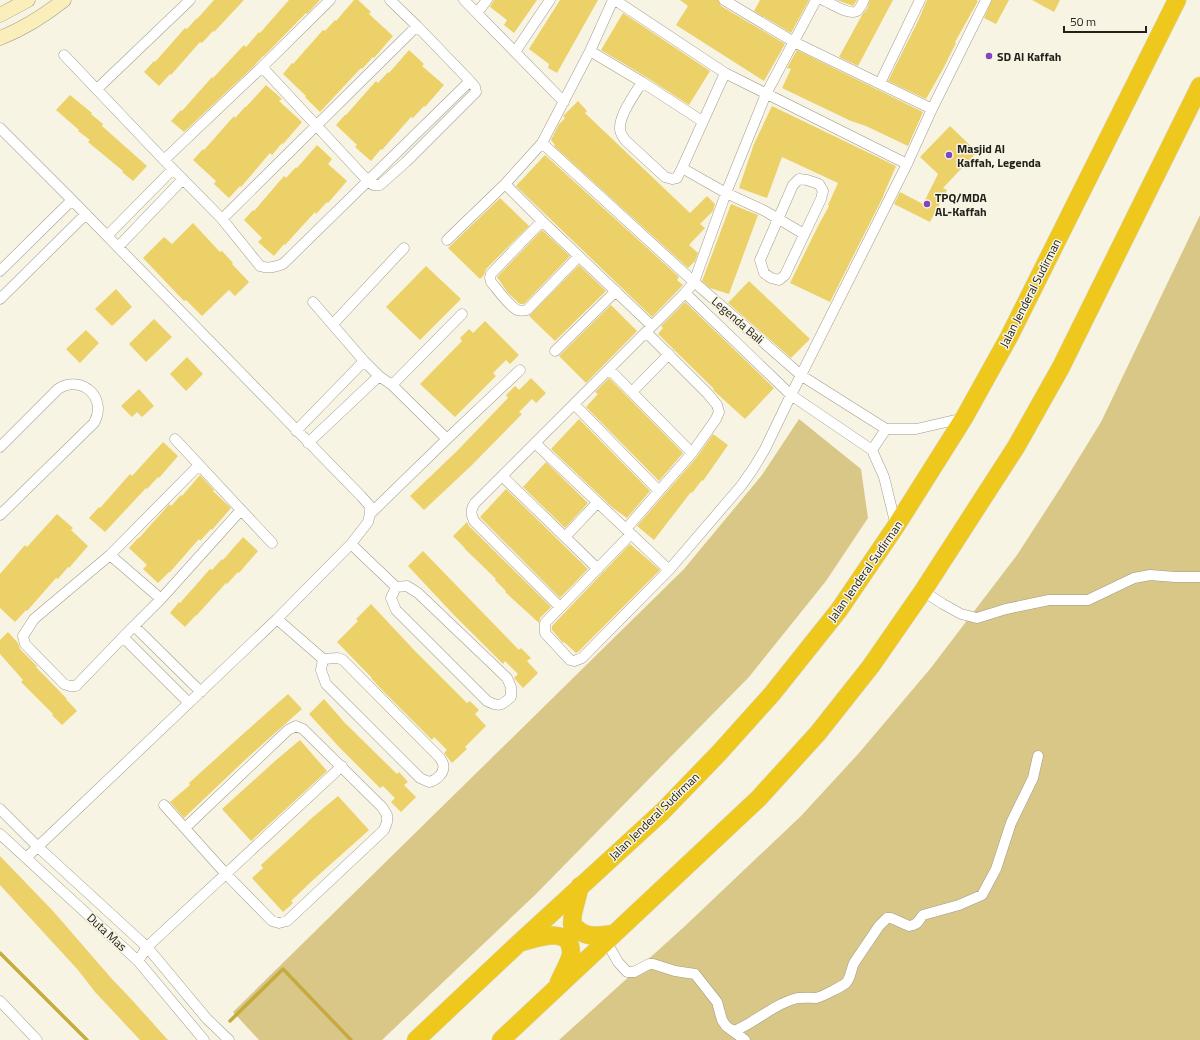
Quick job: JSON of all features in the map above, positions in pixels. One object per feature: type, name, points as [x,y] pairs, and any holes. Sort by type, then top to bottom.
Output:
[{"type":"highway","name":"Jalan Jenderal Sudirman","points":[[416,1040],[580,886],[662,812],[719,753],[772,694],[839,610],[896,526],[964,418],[1009,337],[1177,0]]},
{"type":"highway","points":[[501,1040],[759,798],[818,733],[871,666],[924,591],[1016,447],[1061,367],[1200,86]]},
{"type":"highway","points":[[580,886],[573,913],[572,924],[578,931],[588,936],[610,937]]},
{"type":"highway","points":[[519,943],[554,934],[563,937],[569,944],[571,954],[555,989]]},
{"type":"street","points":[[0,15],[28,0]]},
{"type":"street","points":[[0,38],[53,9],[64,0]]},
{"type":"street","points":[[97,89],[190,0]]},
{"type":"street","points":[[164,160],[330,0]]},
{"type":"street","points":[[64,55],[222,219],[260,266],[272,268],[283,264],[470,81],[390,0]]},
{"type":"street","points":[[464,0],[564,102]]},
{"type":"street","points":[[477,13],[487,0]]},
{"type":"street","points":[[515,52],[550,0]]},
{"type":"street","points":[[447,240],[505,184],[542,143],[590,52],[614,0],[725,73],[907,164]]},
{"type":"street","points":[[724,0],[794,42],[932,108]]},
{"type":"street","points":[[560,607],[474,521],[471,514],[472,508],[475,503],[685,293],[694,282],[726,193],[766,94],[816,0]]},
{"type":"street","points":[[823,0],[847,12],[853,13],[858,10],[864,0]]},
{"type":"street","points":[[880,83],[920,0]]},
{"type":"street","points":[[505,184],[616,291],[669,354],[717,405],[718,412],[716,420],[692,453],[658,490],[628,532],[598,569],[545,623],[544,633],[570,660],[574,661],[582,658],[669,570],[741,486],[753,469],[765,449],[791,395],[802,376],[907,164],[932,108],[985,1]]},
{"type":"street","points":[[222,219],[417,26]]},
{"type":"street","points":[[590,52],[642,82],[702,121]]},
{"type":"street","points":[[262,67],[368,180]]},
{"type":"street","points":[[642,82],[622,118],[620,129],[625,140],[665,177],[672,179],[677,178],[682,168],[725,73]]},
{"type":"street","points":[[0,128],[361,496],[369,505],[370,514],[368,522],[351,544],[277,619],[26,858]]},
{"type":"street","name":"Legenda Bali","points":[[542,143],[694,282],[802,376],[886,429]]},
{"type":"street","points":[[682,168],[804,234]]},
{"type":"street","points":[[107,236],[173,169]]},
{"type":"street","points":[[118,247],[183,179]]},
{"type":"street","points":[[799,179],[820,184],[823,191],[821,199],[804,234],[785,275],[779,280],[770,278],[764,273],[760,260],[793,185],[799,179]]},
{"type":"street","points":[[0,271],[72,200]]},
{"type":"street","points":[[0,299],[86,214]]},
{"type":"street","points":[[542,221],[491,274],[491,282],[513,307],[522,311],[527,310],[579,256]]},
{"type":"street","points":[[333,324],[404,248]]},
{"type":"street","points":[[555,351],[616,291]]},
{"type":"street","name":"Legenda Bali","points":[[685,293],[791,395],[872,450]]},
{"type":"street","points":[[313,302],[364,361],[379,376],[392,385],[447,439]]},
{"type":"street","points":[[392,385],[462,314]]},
{"type":"street","points":[[632,392],[669,354]]},
{"type":"street","points":[[296,431],[364,361]]},
{"type":"street","points":[[609,369],[692,453]]},
{"type":"street","points":[[370,514],[520,370]]},
{"type":"street","points":[[308,443],[379,376]]},
{"type":"street","points":[[0,447],[58,389],[63,386],[70,384],[83,386],[95,397],[99,411],[94,423],[0,514]]},
{"type":"street","points":[[574,404],[658,490]]},
{"type":"street","points":[[896,526],[884,477],[872,450],[886,429],[916,429],[964,418]]},
{"type":"street","points":[[175,440],[272,543]]},
{"type":"street","points":[[535,443],[669,570]]},
{"type":"street","points":[[199,465],[110,555],[34,619],[26,629],[23,636],[25,644],[64,684],[76,686],[161,600],[241,510]]},
{"type":"street","points":[[502,476],[598,569]]},
{"type":"street","points":[[565,537],[597,503]]},
{"type":"street","points":[[351,544],[396,587],[407,586],[418,593],[508,678],[511,687],[511,696],[503,704],[496,705],[487,700],[396,610],[391,598],[396,587]]},
{"type":"street","points":[[110,555],[161,600]]},
{"type":"street","points":[[924,591],[961,614],[977,618],[1006,609],[1049,600],[1088,600],[1134,578],[1150,575],[1200,577]]},
{"type":"street","points":[[277,619],[323,659],[338,658],[343,660],[440,758],[444,768],[442,773],[434,781],[429,782],[420,778],[326,684],[321,670],[323,659]]},
{"type":"street","points":[[134,626],[200,692]]},
{"type":"street","points":[[123,637],[189,703]]},
{"type":"street","points":[[164,805],[226,873],[272,921],[279,923],[287,921],[384,830],[387,822],[387,815],[382,807],[342,766],[304,729],[296,726],[288,730],[185,828]]},
{"type":"street","points":[[734,1031],[744,1027],[793,999],[804,997],[817,998],[846,982],[854,963],[879,926],[887,918],[891,918],[909,926],[917,923],[923,915],[960,905],[982,895],[996,869],[1011,824],[1033,778],[1038,756]]},
{"type":"street","points":[[138,961],[147,947],[342,766]]},
{"type":"street","points":[[0,809],[38,847],[147,947],[208,1019],[229,1040]]},
{"type":"street","name":"Duta Mas","points":[[0,834],[138,961],[204,1040]]},
{"type":"street","points":[[610,937],[618,962],[627,972],[634,972],[649,964],[653,964],[675,971],[695,974],[717,1002],[722,1020],[726,1026],[745,1040]]},
{"type":"street","points":[[0,1001],[37,1040]]},
{"type":"shaded area","points":[[1200,215],[1200,1040],[559,1040],[685,926],[801,816],[859,753],[930,669],[1017,555],[1101,422]]},
{"type":"shaded area","points":[[799,419],[861,469],[868,518],[826,581],[749,677],[535,895],[382,1040],[259,1040],[233,1012],[684,569],[762,475]]},
{"type":"building","points":[[214,0],[244,0],[214,32],[213,31],[202,43],[200,42],[171,75],[170,74],[159,86],[144,72],[154,61],[155,62],[185,28],[187,29]]},
{"type":"building","points":[[289,0],[320,0],[253,67],[184,132],[171,121],[244,45],[246,47],[259,32],[260,33]]},
{"type":"building","points":[[354,0],[358,0],[371,12],[369,14],[393,36],[374,58],[373,57],[362,69],[361,68],[320,112],[283,74],[323,30],[325,31],[335,20],[336,21]]},
{"type":"building","points":[[494,0],[537,0],[514,33],[504,25],[507,20],[490,7]]},
{"type":"building","points":[[560,0],[598,0],[557,73],[548,68],[549,64],[529,49]]},
{"type":"building","points":[[680,0],[718,0],[721,6],[785,44],[764,81],[676,25],[688,6]]},
{"type":"building","points":[[760,0],[809,0],[791,33],[754,11]]},
{"type":"building","points":[[837,0],[857,0],[853,6]]},
{"type":"building","points":[[870,0],[893,0],[858,66],[839,57],[862,15],[867,9]]},
{"type":"building","points":[[927,0],[978,1],[926,99],[888,81]]},
{"type":"building","points":[[992,0],[1009,0],[996,24],[984,18]]},
{"type":"building","points":[[1032,0],[1060,0],[1054,12]]},
{"type":"building","points":[[623,13],[710,71],[689,105],[601,50]]},
{"type":"building","points":[[409,50],[424,64],[422,66],[444,85],[425,107],[424,106],[413,118],[411,117],[371,161],[355,147],[357,145],[336,125],[376,81],[378,83],[388,72],[389,73]]},
{"type":"building","points":[[797,50],[923,112],[908,146],[782,88],[791,69],[787,68]]},
{"type":"building","points":[[266,85],[282,99],[279,101],[302,122],[272,155],[270,153],[241,187],[240,186],[229,198],[214,184],[216,181],[193,160],[203,149],[204,150],[234,116],[235,118]]},
{"type":"building","points":[[70,95],[92,113],[91,114],[103,124],[102,126],[147,166],[133,181],[88,142],[90,140],[56,110]]},
{"type":"building","points":[[578,101],[587,111],[585,113],[690,213],[707,196],[715,204],[713,211],[700,224],[705,228],[689,245],[698,253],[695,261],[688,268],[554,146],[555,145],[551,140],[559,124],[565,118],[563,116]]},
{"type":"building","points":[[772,106],[896,166],[883,196],[884,195],[830,302],[790,283],[829,206],[828,205],[838,183],[782,157],[767,198],[739,188],[754,144]]},
{"type":"building","name":"Masjid Al Kaffah, Legenda","points":[[950,126],[977,152],[943,188],[947,190],[930,222],[894,204],[900,192],[923,204],[938,174],[920,157]]},
{"type":"building","points":[[317,145],[332,159],[328,164],[347,181],[328,203],[327,202],[316,214],[315,212],[274,256],[258,242],[262,238],[244,220],[253,210],[254,211],[284,176],[286,178],[296,167],[297,168]]},
{"type":"building","points":[[545,155],[679,277],[677,280],[683,285],[652,317],[516,186]]},
{"type":"building","points":[[500,198],[529,226],[486,269],[484,275],[480,279],[448,248]]},
{"type":"building","points":[[731,204],[758,215],[729,294],[710,288],[702,281]]},
{"type":"building","points":[[193,223],[220,252],[222,251],[249,282],[235,296],[229,290],[202,316],[186,300],[184,301],[143,258],[164,237],[172,244]]},
{"type":"building","points":[[542,230],[570,256],[524,304],[520,304],[508,293],[497,277]]},
{"type":"building","points":[[579,265],[606,291],[555,341],[529,316]]},
{"type":"building","points":[[426,266],[461,299],[420,340],[386,307]]},
{"type":"building","points":[[749,281],[810,339],[791,358],[728,303]]},
{"type":"building","points":[[116,289],[132,307],[112,326],[95,309]]},
{"type":"building","points":[[685,302],[774,388],[745,419],[713,390],[714,389],[658,334],[663,328],[661,326]]},
{"type":"building","points":[[611,305],[637,331],[586,383],[559,356]]},
{"type":"building","points":[[154,319],[172,337],[146,362],[129,344]]},
{"type":"building","points":[[485,321],[519,355],[510,364],[506,360],[493,373],[496,376],[455,417],[420,384],[462,341],[460,338],[469,329],[473,333]]},
{"type":"building","points":[[86,330],[99,343],[80,363],[66,349]]},
{"type":"building","points":[[187,357],[203,374],[186,391],[170,374]]},
{"type":"building","points":[[531,378],[546,393],[536,403],[532,399],[519,412],[522,414],[472,465],[424,510],[410,496],[457,451],[508,398],[506,395],[515,386],[519,390]]},
{"type":"building","points":[[609,378],[683,453],[659,481],[586,407],[598,394],[595,392]]},
{"type":"building","points":[[139,389],[154,406],[142,417],[137,412],[132,417],[121,406]]},
{"type":"building","points":[[579,419],[650,491],[627,518],[613,508],[551,449]]},
{"type":"building","points":[[713,434],[728,445],[703,481],[702,480],[692,493],[691,492],[654,540],[637,526],[697,457]]},
{"type":"building","points":[[163,442],[178,456],[159,478],[158,477],[147,489],[146,488],[105,532],[89,518],[99,507],[100,508],[130,474],[132,476]]},
{"type":"building","points":[[546,462],[588,503],[565,528],[523,487]]},
{"type":"building","points":[[200,475],[214,490],[213,491],[231,508],[212,530],[211,529],[200,541],[199,539],[170,572],[158,583],[143,569],[147,565],[129,548],[169,504],[171,506],[181,495],[182,496]]},
{"type":"building","points":[[506,489],[588,569],[560,598],[480,517]]},
{"type":"building","points":[[57,514],[73,528],[71,530],[88,546],[69,568],[68,567],[58,579],[56,578],[27,611],[26,610],[15,622],[0,608],[0,574],[25,545],[27,547]]},
{"type":"building","points":[[467,522],[469,526],[551,607],[540,618],[539,623],[505,592],[506,591],[495,580],[496,579],[453,536]]},
{"type":"building","points":[[243,537],[258,551],[239,573],[238,572],[227,584],[226,583],[185,627],[170,613],[210,569],[212,570],[222,559],[223,560]]},
{"type":"building","points":[[630,544],[660,570],[576,653],[564,642],[563,643],[552,630],[552,626]]},
{"type":"building","points":[[423,551],[519,650],[521,648],[531,658],[527,661],[538,673],[523,688],[514,678],[518,674],[505,661],[503,664],[408,566]]},
{"type":"building","points":[[371,604],[467,703],[470,701],[479,710],[475,714],[486,726],[465,747],[467,749],[452,763],[444,753],[447,750],[434,737],[432,740],[337,642],[358,621],[356,619]]},
{"type":"building","points":[[8,632],[18,643],[20,649],[77,711],[62,725],[21,682],[23,680],[0,654],[0,640]]},
{"type":"building","points":[[288,694],[302,709],[246,759],[184,818],[170,802]]},
{"type":"building","points":[[324,699],[345,723],[397,774],[399,772],[408,782],[404,785],[416,797],[401,812],[391,802],[395,798],[383,786],[380,788],[309,714]]},
{"type":"building","points":[[300,740],[327,771],[251,841],[222,809]]},
{"type":"building","points":[[338,796],[369,830],[313,880],[291,901],[293,903],[283,912],[252,878],[263,868],[261,865]]},
{"type":"building","points":[[0,856],[53,911],[112,979],[168,1040],[140,1040],[95,992],[78,970],[0,885]]},
{"type":"waterway","points":[[0,953],[87,1040]]},
{"type":"waterway","points":[[230,1021],[283,969],[351,1040]]},
{"type":"place","name":"SD Al Kaffah","points":[[989,56]]},
{"type":"place","name":"Masjid Al Kaffah, Legenda","points":[[949,155]]},
{"type":"place","name":"TPQ/MDA AL-Kaffah","points":[[927,204]]}]
